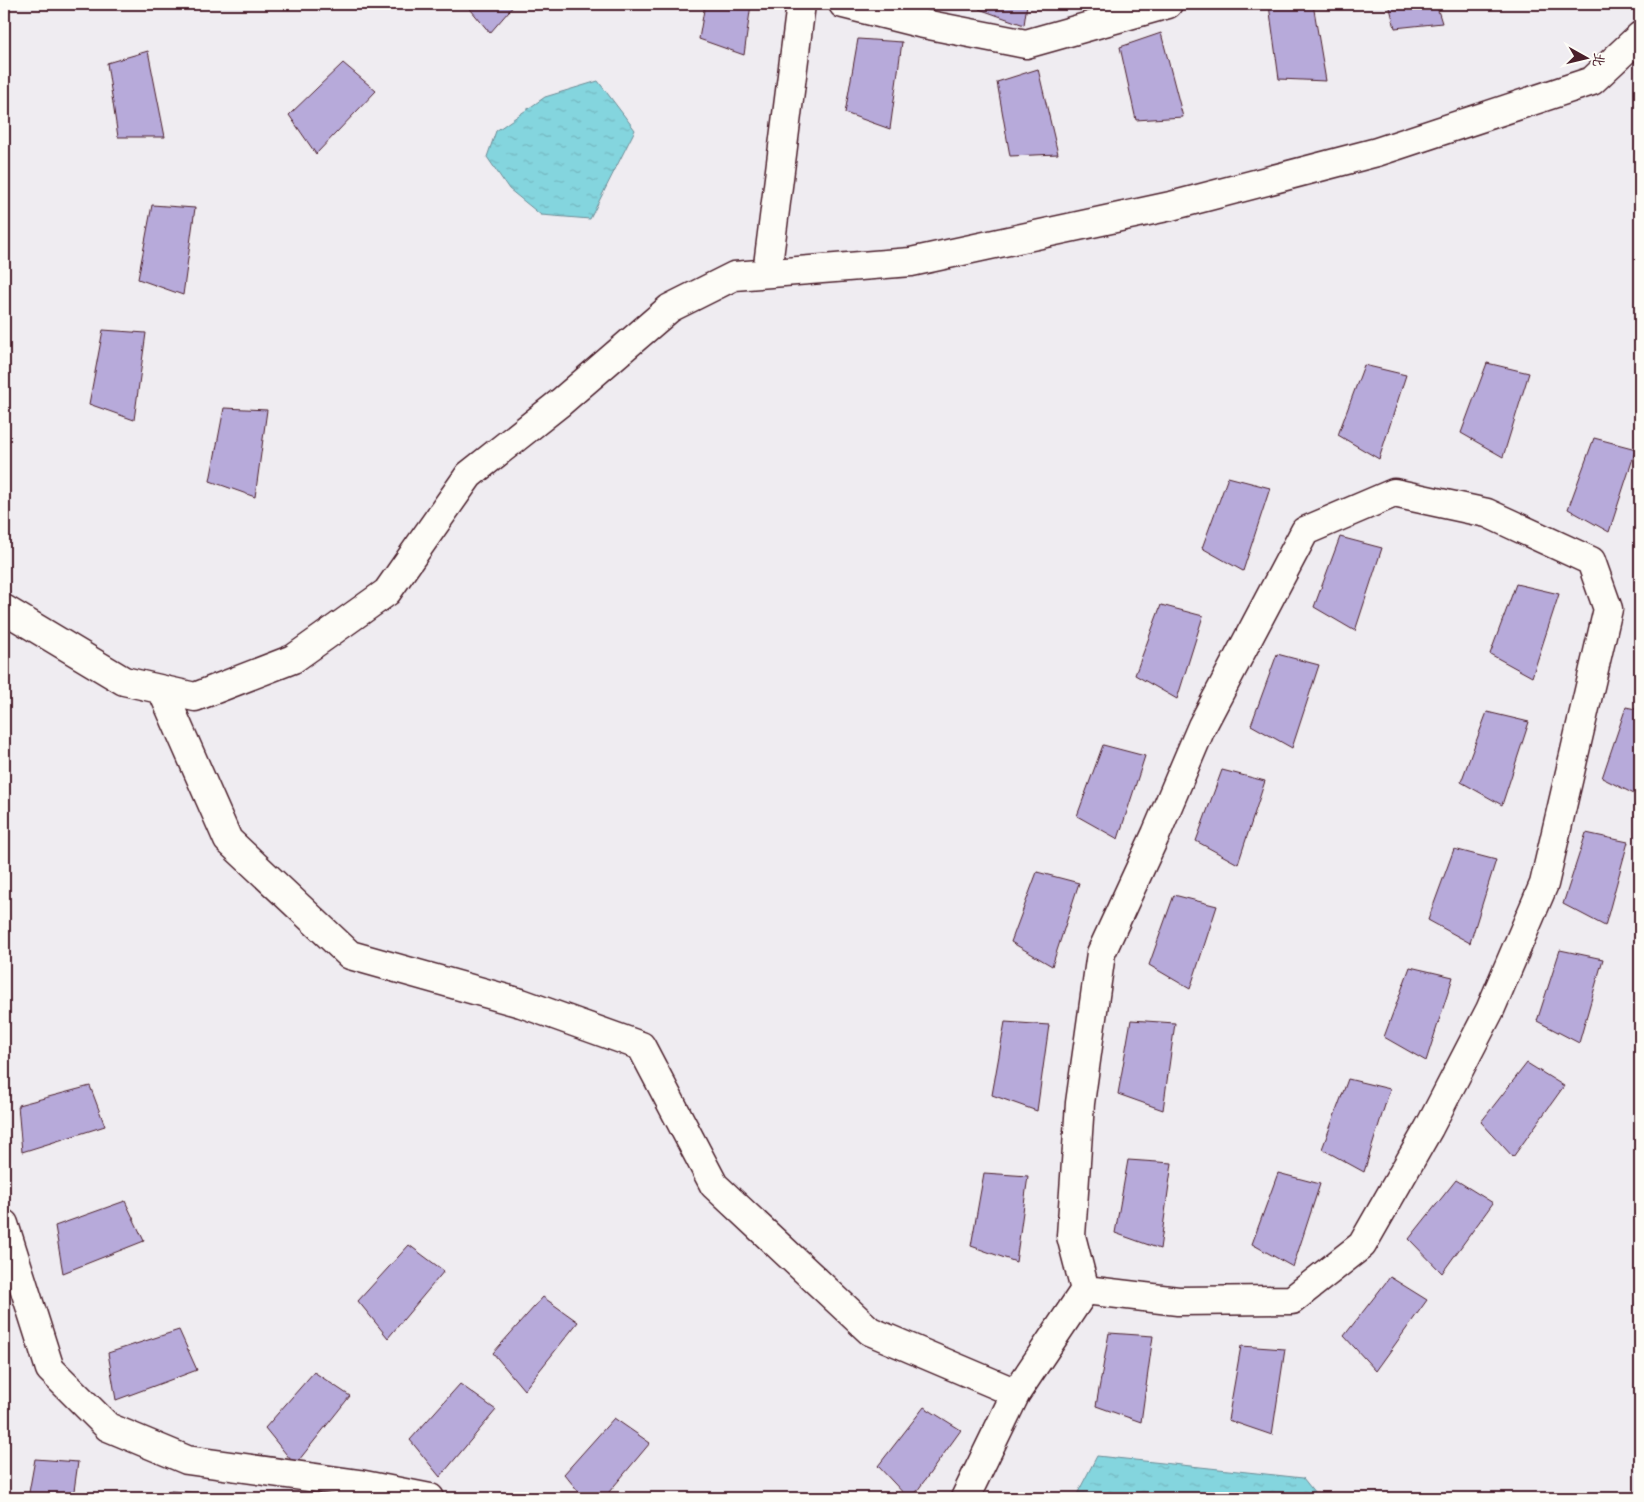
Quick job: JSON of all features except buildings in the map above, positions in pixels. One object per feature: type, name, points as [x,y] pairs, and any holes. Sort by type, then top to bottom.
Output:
[{"type":"street","points":[[767,273],[801,4]]},
{"type":"street","points":[[843,4],[919,23],[1026,44],[1168,4]]},
{"type":"street","points":[[4,609],[124,681],[195,697],[293,659],[387,592],[469,474],[561,402],[670,308],[734,276],[911,262],[1170,206],[1377,152],[1592,81],[1640,36]]},
{"type":"street","points":[[965,1498],[1016,1392],[1085,1290],[1071,1236],[1080,1103],[1101,953],[1156,834],[1202,726],[1306,531],[1394,493],[1486,513],[1591,561],[1608,609],[1544,884],[1490,1010],[1428,1128],[1362,1245],[1292,1300],[1178,1301],[1085,1290]]},
{"type":"street","points":[[162,690],[228,840],[350,955],[521,1003],[641,1046],[714,1185],[870,1332],[1016,1392]]},
{"type":"street","points":[[4,1224],[50,1369],[108,1427],[186,1460],[359,1484],[430,1498]]},
{"type":"water","points":[[598,81],[635,130],[590,219],[541,215],[509,189],[487,157],[496,131],[545,97]]},
{"type":"water","points":[[1097,1456],[1303,1478],[1319,1498],[1075,1498]]}]
